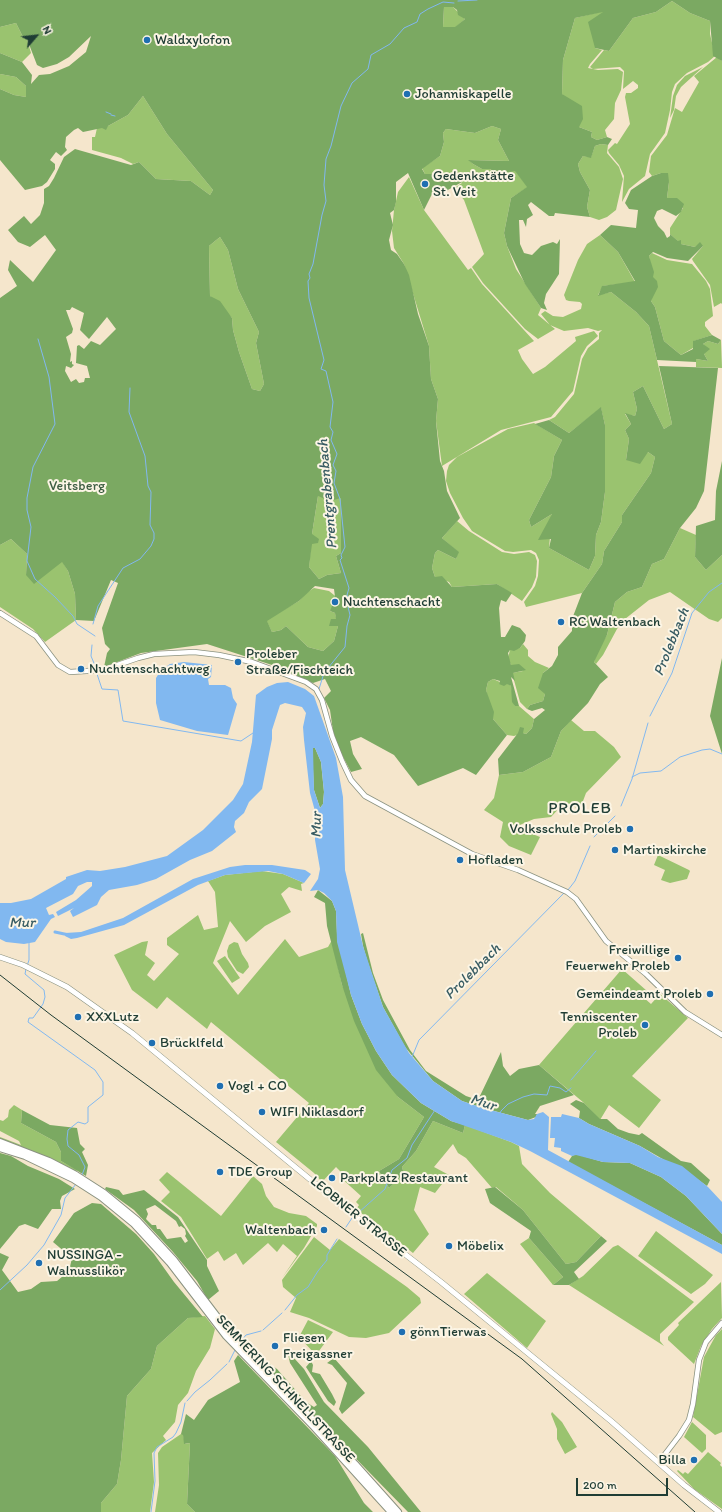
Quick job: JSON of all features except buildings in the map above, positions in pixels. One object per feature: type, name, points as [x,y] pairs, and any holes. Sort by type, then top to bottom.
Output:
[{"type":"highway","name":"SEMMERING SCHNELLSTRASSE","points":[[0,1142],[49,1161],[118,1204],[155,1238],[204,1305]]},
{"type":"highway","name":"SEMMERING SCHNELLSTRASSE","points":[[0,1148],[25,1156],[74,1177],[107,1201],[152,1242],[246,1355],[391,1512]]},
{"type":"highway","name":"SEMMERING SCHNELLSTRASSE","points":[[246,1355],[323,1429],[398,1512]]},
{"type":"main road","points":[[0,612],[36,636],[56,662],[63,669],[70,672],[107,669],[154,654],[185,652],[238,659],[268,667],[300,679],[316,690],[320,696],[332,736],[342,761],[351,780],[365,796],[472,854],[524,872],[567,892],[576,899],[603,938],[646,974],[685,1012],[722,1035]]},
{"type":"main road","name":"LEOBNER STRASSE","points":[[0,957],[51,978],[98,1008],[165,1059],[340,1204],[441,1282],[611,1421],[693,1492],[719,1512]]},
{"type":"main road","points":[[659,1462],[679,1436],[688,1420],[693,1404],[699,1360],[706,1342],[722,1323]]},
{"type":"green space","name":"Veitsberg","points":[[0,0],[722,0],[722,61],[713,56],[710,21],[690,13],[672,1],[656,12],[633,18],[609,51],[595,48],[588,22],[603,12],[575,18],[563,60],[562,94],[582,106],[583,119],[579,127],[592,132],[591,137],[597,140],[607,137],[612,139],[608,145],[601,144],[595,146],[591,158],[583,156],[578,164],[580,172],[590,190],[587,207],[590,217],[555,213],[554,216],[549,216],[531,202],[528,205],[533,215],[527,219],[526,227],[523,220],[519,220],[520,244],[524,253],[532,255],[541,246],[553,242],[557,244],[560,239],[559,274],[546,294],[544,303],[547,310],[541,308],[525,284],[507,246],[504,233],[511,198],[527,187],[515,171],[497,174],[490,169],[482,169],[468,160],[509,161],[498,140],[501,129],[492,126],[475,133],[446,129],[443,133],[444,142],[440,156],[422,169],[425,174],[433,174],[441,177],[455,175],[461,178],[462,182],[439,195],[432,194],[424,210],[408,173],[396,182],[396,202],[394,210],[390,213],[393,225],[389,240],[391,250],[397,254],[409,275],[418,314],[429,346],[431,379],[438,399],[436,421],[440,461],[444,471],[447,491],[460,518],[442,538],[459,552],[456,559],[438,550],[435,553],[432,568],[435,577],[442,576],[452,587],[497,584],[512,593],[506,602],[501,600],[499,608],[501,637],[505,637],[512,625],[520,628],[526,635],[525,641],[520,648],[514,651],[510,650],[508,653],[511,665],[519,664],[526,670],[513,673],[515,681],[511,677],[519,706],[515,706],[512,702],[511,686],[507,684],[504,686],[499,684],[500,681],[493,679],[488,682],[486,690],[494,712],[493,719],[507,735],[476,775],[463,768],[418,786],[394,755],[361,737],[350,741],[353,754],[362,769],[351,772],[339,749],[333,731],[330,710],[324,698],[331,691],[325,679],[313,683],[272,665],[207,644],[141,653],[104,667],[107,653],[110,649],[105,644],[102,628],[118,583],[111,580],[94,621],[76,620],[75,594],[68,571],[62,562],[34,584],[26,575],[27,554],[11,539],[0,545],[0,298],[17,286],[8,270],[10,260],[33,282],[56,250],[45,235],[30,247],[18,242],[8,230],[24,216],[31,224],[40,215],[44,203],[44,189],[49,186],[54,178],[64,157],[75,149],[131,165],[139,162],[156,179],[191,181],[210,195],[213,190],[167,134],[143,96],[128,115],[108,126],[106,130],[102,128],[83,132],[78,128],[74,130],[66,137],[65,147],[67,150],[61,156],[56,152],[50,160],[55,164],[55,169],[47,182],[42,186],[25,190],[0,160],[0,89],[14,95],[26,97],[26,86],[16,77],[0,74],[0,53],[22,62],[32,75],[31,84],[39,75],[50,74],[69,66],[86,52],[91,36],[69,57],[57,64],[43,68],[37,65],[27,39],[23,37],[16,23],[0,27]],"holes":[[[444,7],[453,7],[457,10],[458,15],[465,19],[455,27],[443,27]],[[220,237],[228,250],[238,289],[259,332],[256,343],[264,384],[260,391],[252,389],[239,352],[233,330],[232,318],[220,301],[210,296],[209,246]],[[72,307],[84,313],[80,330],[89,339],[107,317],[116,329],[100,345],[91,341],[84,349],[79,345],[77,346],[76,363],[87,366],[90,378],[85,378],[84,382],[79,383],[76,379],[71,382],[65,371],[66,366],[71,368],[74,365],[72,364],[72,361],[70,362],[71,354],[66,337],[72,333],[73,329],[66,310],[70,310]],[[318,496],[330,501],[341,498],[341,553],[336,556],[341,573],[327,575],[319,579],[309,567],[312,544],[318,543],[319,539],[312,534]],[[315,586],[334,589],[335,597],[339,599],[338,604],[332,606],[330,611],[335,613],[336,619],[331,619],[329,626],[338,626],[334,641],[323,651],[308,647],[286,626],[281,630],[272,632],[267,621],[299,601]]]},
{"type":"green space","points":[[672,1],[690,13],[710,21],[710,34],[715,56],[708,62],[687,73],[675,84],[672,92],[665,133],[650,154],[645,176],[629,189],[622,202],[624,176],[619,165],[608,150],[615,143],[617,144],[630,124],[625,97],[626,93],[631,93],[638,88],[638,85],[633,81],[623,89],[624,71],[620,67],[593,69],[590,67],[604,50],[609,51],[633,18],[656,12]]},
{"type":"green space","points":[[444,7],[453,7],[465,19],[456,27],[443,27]]},
{"type":"green space","points":[[604,11],[595,48],[602,50],[588,68],[598,70],[618,69],[623,72],[621,90],[615,103],[614,119],[605,130],[607,137],[597,140],[591,137],[592,132],[579,127],[562,94],[563,60],[575,18]]},
{"type":"green space","points":[[16,23],[23,37],[27,39],[31,53],[22,62],[0,53],[0,27]]},
{"type":"green space","points":[[717,57],[722,61],[722,304],[721,303],[714,307],[710,285],[692,259],[703,246],[695,247],[681,244],[670,234],[670,228],[683,208],[667,198],[669,182],[661,173],[652,176],[649,172],[651,156],[667,135],[675,108],[682,112],[699,82],[694,76]]},
{"type":"green space","points":[[703,67],[681,87],[676,96],[674,110],[670,118],[673,96],[677,85],[685,76]]},
{"type":"green space","points":[[0,74],[16,77],[26,86],[26,97],[14,95],[0,89]]},
{"type":"green space","points":[[143,96],[167,134],[213,190],[210,195],[191,181],[156,179],[139,162],[133,164],[121,158],[92,150],[92,137],[95,137],[97,128],[108,126],[128,115]]},
{"type":"green space","points":[[492,126],[501,129],[498,140],[509,161],[469,160],[482,169],[490,169],[497,174],[515,170],[528,187],[511,198],[504,233],[507,246],[516,269],[541,308],[538,315],[555,329],[538,339],[525,329],[483,283],[472,267],[484,254],[464,200],[454,188],[462,183],[455,175],[441,177],[433,174],[425,174],[422,168],[440,156],[444,142],[443,133],[446,129],[475,133]]},
{"type":"green space","points":[[601,144],[608,145],[607,153],[619,167],[623,179],[616,210],[607,217],[599,220],[590,217],[587,207],[590,190],[580,172],[578,164],[583,156],[591,157],[595,146]]},
{"type":"green space","points":[[661,173],[668,173],[669,182],[667,198],[677,198],[684,204],[681,212],[676,216],[662,209],[657,211],[654,218],[658,226],[667,238],[670,234],[678,241],[681,240],[681,244],[695,247],[700,242],[703,246],[688,261],[667,258],[653,252],[649,256],[654,272],[653,277],[657,281],[658,287],[651,301],[655,307],[664,341],[681,355],[693,349],[693,341],[712,335],[721,340],[718,344],[708,341],[703,344],[710,349],[704,354],[708,361],[696,359],[696,362],[657,360],[649,326],[636,312],[611,292],[598,296],[602,286],[635,281],[618,252],[600,235],[611,225],[636,228],[638,210],[629,209],[625,203],[631,190],[652,176]]},
{"type":"green space","points":[[409,177],[424,210],[468,270],[471,268],[482,284],[534,341],[518,350],[522,359],[533,374],[545,367],[576,341],[575,337],[594,331],[598,336],[587,346],[581,356],[573,391],[551,417],[501,430],[442,466],[436,421],[438,399],[431,379],[429,346],[404,264],[394,248],[392,231],[394,210],[398,192]]},
{"type":"green space","points":[[600,235],[618,252],[635,282],[603,286],[598,295],[611,292],[636,312],[649,326],[672,424],[664,429],[643,386],[633,392],[637,409],[635,416],[625,414],[631,424],[625,430],[629,439],[626,460],[648,452],[655,457],[651,473],[622,515],[622,522],[604,551],[602,564],[582,593],[526,607],[524,602],[535,586],[538,576],[539,560],[536,553],[531,550],[513,552],[505,551],[472,531],[463,518],[450,493],[446,481],[447,471],[449,465],[457,457],[508,429],[534,423],[562,440],[554,456],[551,477],[529,520],[531,527],[552,514],[549,548],[589,570],[595,556],[596,535],[601,522],[605,492],[605,425],[601,408],[569,433],[549,420],[555,417],[574,394],[582,359],[588,348],[599,339],[599,333],[602,330],[598,331],[588,328],[564,331],[550,325],[541,314],[545,311],[553,316],[563,317],[581,309],[582,304],[580,302],[566,300],[564,295],[578,260],[587,244]]},
{"type":"green space","points":[[220,237],[228,250],[238,289],[259,332],[256,343],[264,384],[260,391],[252,389],[239,352],[233,330],[232,318],[210,296],[209,246]]},
{"type":"green space","points":[[652,253],[667,260],[692,264],[706,281],[710,289],[713,316],[705,322],[705,326],[712,335],[694,341],[693,348],[681,355],[664,341],[655,307],[651,301],[653,277],[649,256]]},
{"type":"green space","points":[[721,340],[722,368],[696,367],[696,359],[708,361],[704,354],[705,347],[703,344],[708,341],[718,344]]},
{"type":"green space","points":[[659,366],[718,368],[704,491],[696,508],[680,528],[664,559],[652,564],[642,587],[627,592],[615,602],[607,635],[594,662],[608,677],[600,684],[588,703],[561,731],[551,757],[523,772],[499,775],[498,759],[518,733],[520,727],[524,728],[523,733],[526,734],[532,728],[534,719],[545,710],[542,708],[532,711],[527,709],[530,705],[543,701],[545,694],[538,688],[543,673],[552,666],[558,655],[558,647],[572,631],[572,619],[582,593],[602,564],[604,551],[622,522],[622,515],[651,473],[655,457],[648,452],[640,464],[626,460],[629,439],[625,430],[631,424],[625,413],[635,416],[637,409],[633,392],[643,386],[664,429],[672,424]]},
{"type":"green space","points":[[601,407],[605,425],[605,492],[601,522],[596,535],[595,556],[589,570],[549,548],[551,539],[538,540],[552,514],[531,527],[529,520],[551,477],[554,456],[562,440],[535,424],[549,420],[569,433]]},
{"type":"green space","points":[[722,461],[722,555],[706,570],[695,557],[696,526],[715,520],[716,491]]},
{"type":"green space","points":[[318,496],[341,498],[341,553],[336,556],[341,573],[327,575],[319,579],[309,567]]},
{"type":"green space","points":[[457,521],[469,531],[502,552],[514,554],[529,552],[535,555],[537,561],[536,577],[532,587],[522,601],[497,584],[452,587],[449,582],[435,577],[432,568],[435,553],[438,550],[456,559],[458,552],[442,538]]},
{"type":"green space","points":[[680,528],[696,535],[695,557],[706,570],[722,555],[722,618],[718,622],[709,619],[670,592],[649,600],[625,619],[617,629],[603,655],[596,664],[594,662],[596,653],[607,635],[615,602],[627,592],[642,587],[652,564],[664,559]]},
{"type":"green space","points":[[11,539],[27,554],[26,575],[62,561],[68,571],[75,594],[76,620],[45,642],[33,629],[0,607],[0,545]]},
{"type":"green space","points":[[314,588],[329,591],[339,599],[338,604],[330,611],[335,613],[338,626],[334,641],[323,651],[308,647],[286,626],[281,630],[272,632],[266,620],[299,601],[306,593]]},
{"type":"green space","points":[[523,644],[528,650],[528,656],[535,662],[549,668],[543,673],[545,694],[543,701],[530,705],[527,709],[520,702],[512,673],[523,671],[516,665],[511,665],[508,658],[510,650],[520,648]]},
{"type":"green space","points":[[722,658],[722,754],[710,716]]},
{"type":"green space","points":[[493,679],[500,682],[499,684],[507,683],[511,686],[515,706],[519,706],[534,719],[532,728],[526,734],[523,733],[514,736],[507,735],[493,719],[486,690],[488,682]]},
{"type":"green space","points":[[571,720],[584,731],[595,731],[614,747],[621,757],[586,793],[580,809],[564,803],[551,817],[534,819],[515,827],[540,837],[531,855],[509,846],[500,837],[503,822],[484,810],[494,798],[499,775],[523,772],[551,757],[561,731]]},
{"type":"green space","points":[[312,748],[315,748],[321,762],[324,792],[323,804],[320,808],[314,790]]},
{"type":"green space","points":[[658,855],[689,870],[687,879],[670,883],[661,880],[665,870],[654,865]]},
{"type":"green space","points":[[262,871],[283,874],[304,883],[301,884],[302,891],[289,887],[281,894],[291,912],[265,926],[246,942],[230,921],[213,963],[238,995],[285,939],[299,957],[328,947],[332,940],[342,985],[398,1097],[424,1117],[399,1159],[379,1171],[389,1188],[404,1174],[402,1167],[416,1151],[433,1121],[463,1133],[465,1125],[511,1142],[519,1146],[522,1164],[550,1193],[601,1236],[576,1262],[566,1264],[523,1210],[496,1187],[492,1188],[466,1158],[458,1153],[453,1144],[434,1167],[449,1175],[435,1193],[420,1187],[414,1210],[429,1234],[413,1253],[361,1213],[355,1211],[359,1205],[356,1202],[361,1196],[340,1177],[342,1173],[336,1167],[322,1182],[314,1173],[276,1142],[309,1103],[211,1022],[207,1029],[167,997],[157,1009],[132,990],[114,955],[142,942],[148,941],[145,955],[155,963],[147,975],[154,981],[179,954],[167,945],[167,938],[198,915],[204,930],[218,927],[215,892],[208,881],[225,875]]},
{"type":"green space","points":[[318,890],[332,901],[336,911],[337,934],[351,995],[362,1024],[376,1051],[392,1075],[421,1103],[451,1121],[465,1125],[463,1133],[433,1121],[416,1151],[402,1167],[404,1174],[389,1188],[379,1171],[399,1159],[424,1117],[398,1097],[376,1070],[354,1021],[342,985],[327,926],[325,903],[314,897]]},
{"type":"green space","points":[[363,933],[373,973],[383,1000],[410,1050],[426,1071],[466,1096],[478,1100],[501,1052],[503,1066],[510,1076],[519,1069],[539,1065],[574,1095],[540,1106],[535,1114],[537,1114],[536,1117],[528,1120],[462,1101],[433,1081],[405,1047],[383,1007],[363,946],[361,934]]},
{"type":"green space","points":[[234,942],[238,943],[242,954],[248,963],[249,967],[243,974],[237,971],[228,957],[227,951],[229,945]]},
{"type":"green space","points":[[225,956],[240,978],[232,983],[217,961]]},
{"type":"green space","points":[[622,969],[647,991],[643,997],[651,1004],[660,994],[688,1018],[632,1076],[661,1100],[639,1128],[609,1105],[600,1120],[584,1103],[539,1065]]},
{"type":"green space","points":[[576,1100],[584,1103],[600,1119],[607,1119],[618,1129],[639,1135],[642,1133],[681,1161],[691,1163],[710,1180],[707,1186],[640,1146],[589,1124],[579,1118],[580,1111],[570,1104]]},
{"type":"green space","points":[[14,1105],[22,1110],[21,1123],[56,1142],[61,1152],[61,1161],[77,1170],[76,1172],[35,1152],[0,1139],[0,1137],[21,1145],[19,1141],[0,1131],[0,1120],[3,1121],[8,1117],[9,1110]]},
{"type":"green space","points":[[22,1110],[50,1125],[77,1128],[80,1144],[85,1149],[82,1152],[88,1165],[86,1176],[61,1161],[61,1152],[56,1142],[21,1123]]},
{"type":"green space","points":[[0,1153],[11,1156],[28,1166],[59,1179],[75,1189],[62,1196],[60,1201],[61,1209],[52,1209],[38,1229],[25,1224],[19,1226],[0,1249]]},
{"type":"green space","points":[[576,1154],[603,1162],[630,1163],[661,1177],[686,1196],[722,1234],[722,1245],[568,1162],[572,1156]]},
{"type":"green space","points":[[167,1172],[221,1216],[253,1176],[262,1184],[266,1196],[274,1207],[289,1213],[306,1216],[317,1224],[317,1226],[304,1248],[282,1278],[297,1256],[283,1244],[277,1252],[268,1243],[243,1265],[236,1253],[224,1261],[218,1251],[207,1259],[181,1217],[161,1201],[170,1192],[159,1180]]},
{"type":"green space","points":[[106,1187],[119,1190],[123,1195],[144,1190],[178,1217],[207,1260],[207,1266],[219,1291],[208,1300],[197,1281],[173,1252],[134,1210],[105,1189]],"holes":[[[155,1205],[176,1221],[179,1227],[181,1226],[185,1229],[185,1236],[188,1241],[185,1243],[181,1237],[167,1239],[160,1229],[157,1229],[156,1225],[152,1225],[146,1219],[148,1214],[146,1209]]]},
{"type":"green space","points":[[495,1187],[523,1210],[566,1264],[576,1262],[601,1236],[607,1241],[574,1272],[579,1279],[569,1285],[553,1285],[563,1277],[529,1238],[531,1231],[490,1203],[485,1189]]},
{"type":"green space","points":[[92,1203],[101,1204],[136,1234],[154,1254],[174,1282],[203,1317],[188,1318],[157,1346],[151,1369],[127,1396],[121,1460],[117,1484],[101,1503],[101,1512],[0,1512],[0,1253],[9,1257],[2,1270],[18,1292],[31,1289],[41,1282],[57,1281],[69,1271],[72,1258],[53,1242],[74,1213]]},
{"type":"green space","points":[[656,1231],[713,1275],[705,1284],[691,1294],[638,1256]]},
{"type":"green space","points":[[314,1237],[330,1250],[339,1239],[407,1287],[420,1298],[421,1303],[389,1333],[366,1338],[349,1337],[309,1318],[290,1312],[296,1298],[283,1287],[282,1280]]},
{"type":"green space","points":[[529,1238],[563,1277],[553,1285],[520,1244]]},
{"type":"green space","points":[[618,1245],[694,1302],[660,1334],[660,1341],[664,1346],[569,1285],[583,1276],[613,1247]]},
{"type":"green space","points":[[487,1273],[546,1321],[527,1348],[464,1294]]},
{"type":"green space","points":[[721,1282],[722,1318],[712,1329],[701,1346],[694,1364],[668,1340],[668,1337],[679,1325],[678,1323]]},
{"type":"green space","points":[[205,1316],[215,1329],[210,1348],[196,1371],[188,1393],[178,1405],[175,1422],[163,1436],[166,1440],[152,1453],[154,1482],[150,1512],[101,1512],[101,1503],[117,1484],[121,1460],[127,1396],[151,1369],[157,1346],[188,1318]]},
{"type":"green space","points":[[308,1320],[333,1332],[316,1355],[299,1337]]},
{"type":"green space","points":[[722,1329],[722,1432],[715,1435],[693,1417],[704,1357],[716,1335]]},
{"type":"green space","points":[[288,1354],[304,1369],[324,1402],[368,1447],[421,1512],[408,1512],[285,1386],[259,1357],[277,1369],[306,1402],[314,1407],[317,1405],[290,1363]]},
{"type":"green space","points":[[238,1355],[335,1456],[364,1503],[373,1512],[195,1512],[187,1504],[190,1443],[184,1444],[183,1435],[181,1434],[186,1414],[194,1420],[208,1400],[240,1382],[234,1361]]},
{"type":"green space","points":[[334,1358],[365,1393],[342,1414],[339,1409],[347,1383],[332,1365],[327,1363]]},
{"type":"green space","points":[[311,1361],[313,1365],[312,1372],[320,1374],[336,1402],[334,1406],[328,1401],[306,1367]]},
{"type":"green space","points":[[552,1412],[562,1422],[577,1447],[565,1454],[557,1439],[557,1429],[551,1414]]},
{"type":"green space","points":[[692,1422],[706,1435],[706,1449],[702,1453],[684,1437]]},
{"type":"green space","points":[[183,1434],[185,1444],[190,1443],[187,1504],[195,1512],[155,1512],[159,1485],[158,1453],[162,1447]]},
{"type":"green space","points":[[708,1452],[721,1463],[720,1465],[722,1467],[722,1509],[694,1489],[677,1471],[678,1470],[683,1474],[685,1472],[688,1474]]},
{"type":"water","points":[[184,662],[212,665],[211,677],[208,679],[209,685],[225,685],[231,688],[233,698],[237,704],[228,735],[197,731],[160,720],[156,703],[156,678],[161,670],[170,664]]},
{"type":"water","name":"Mur","points":[[288,682],[305,689],[314,696],[336,758],[343,797],[345,870],[363,946],[383,1007],[409,1053],[433,1081],[462,1101],[528,1120],[534,1119],[537,1114],[543,1112],[549,1117],[548,1150],[722,1245],[722,1254],[530,1151],[511,1142],[451,1121],[421,1103],[392,1075],[376,1051],[362,1024],[351,995],[337,942],[336,911],[332,901],[324,893],[318,890],[310,891],[318,879],[320,869],[315,840],[315,811],[310,793],[304,740],[303,727],[306,713],[302,707],[285,703],[280,705],[272,730],[272,739],[262,789],[249,802],[244,813],[235,821],[234,827],[236,832],[212,851],[190,860],[156,879],[137,885],[109,890],[101,897],[97,905],[73,917],[70,911],[74,908],[58,916],[56,912],[76,900],[92,886],[92,882],[87,882],[78,886],[73,894],[46,908],[49,915],[53,914],[55,917],[51,919],[35,942],[24,944],[6,942],[0,939],[0,903],[11,903],[31,899],[66,879],[66,877],[87,870],[100,871],[125,867],[167,856],[203,830],[233,800],[243,784],[252,742],[256,695],[267,687],[277,683]],"holes":[[[313,748],[315,748],[321,762],[324,792],[323,804],[320,808],[314,790]]]},
{"type":"water","points":[[245,865],[272,865],[305,870],[311,874],[304,883],[283,874],[268,871],[225,875],[198,885],[124,925],[77,938],[71,939],[65,936],[65,933],[81,932],[123,918],[193,879],[230,867]]},
{"type":"water","points":[[562,1114],[579,1118],[589,1124],[640,1146],[658,1157],[682,1166],[708,1187],[722,1202],[722,1234],[686,1196],[661,1177],[630,1163],[603,1162],[576,1155],[572,1156],[561,1151],[561,1148],[554,1147],[555,1138],[550,1138],[551,1117],[561,1117]]},
{"type":"waterway","name":"Prentgrabenbach","points":[[458,1],[477,0]]},
{"type":"waterway","name":"Prentgrabenbach","points":[[319,689],[324,673],[345,647],[347,626],[350,615],[348,607],[351,604],[347,595],[349,588],[340,560],[345,547],[340,499],[334,483],[336,471],[333,465],[337,454],[331,440],[333,432],[330,427],[333,402],[326,371],[321,369],[324,360],[309,298],[308,281],[310,278],[309,274],[313,264],[326,201],[324,185],[326,159],[331,146],[341,106],[352,83],[368,69],[371,55],[390,44],[404,28],[417,22],[420,14],[443,2],[454,3]]},
{"type":"waterway","points":[[106,112],[111,114]]},
{"type":"waterway","points":[[111,115],[115,116]]},
{"type":"waterway","points":[[38,339],[49,377],[55,424],[33,467],[27,498],[27,510],[31,527],[27,561],[35,579],[73,616],[77,624],[95,636]]},
{"type":"waterway","points":[[93,624],[98,606],[123,568],[140,559],[151,546],[154,539],[154,533],[150,525],[151,492],[148,486],[145,456],[129,412],[130,388]]},
{"type":"waterway","name":"Prolebbach","points":[[650,716],[672,673],[692,613],[709,592],[722,583]]},
{"type":"waterway","points":[[92,645],[91,656],[96,668]]},
{"type":"waterway","points":[[97,674],[102,689],[118,690],[123,721],[241,741],[253,733]]},
{"type":"waterway","name":"Prolebbach","points":[[621,806],[632,779],[648,723]]},
{"type":"waterway","points":[[632,777],[640,773],[661,771],[680,757],[702,750],[710,749],[722,754]]},
{"type":"waterway","name":"Prolebbach","points":[[594,837],[615,816]]},
{"type":"waterway","name":"Prolebbach","points":[[568,890],[575,881],[590,846]]},
{"type":"waterway","name":"Prolebbach","points":[[412,1057],[419,1040],[564,893]]},
{"type":"waterway","points":[[55,932],[69,935]]},
{"type":"waterway","points":[[27,966],[29,960],[29,943]]},
{"type":"waterway","points":[[26,969],[25,974],[44,990],[45,997],[43,1004],[33,1018],[29,1018],[28,1022],[95,1070],[103,1082],[103,1095],[88,1107],[88,1122],[85,1124],[78,1122],[68,1130],[68,1146],[79,1155],[85,1167],[82,1175]]},
{"type":"waterway","points":[[571,1080],[596,1051]]},
{"type":"waterway","name":"Mur","points":[[500,1114],[508,1104],[523,1097],[534,1094],[547,1095],[550,1086],[560,1088],[566,1092],[571,1088]]},
{"type":"waterway","points":[[358,1213],[385,1189],[392,1170],[407,1158],[412,1145],[435,1110]]},
{"type":"waterway","points":[[0,1290],[27,1265],[44,1245],[61,1215],[65,1198],[76,1184]]},
{"type":"waterway","points":[[346,1227],[352,1218]]},
{"type":"waterway","points":[[285,1310],[297,1295],[308,1287],[327,1260],[327,1255],[337,1239]]},
{"type":"waterway","points":[[263,1330],[282,1313]]},
{"type":"waterway","points":[[241,1341],[246,1335],[261,1331]]},
{"type":"waterway","points":[[229,1362],[235,1350]]},
{"type":"waterway","points":[[187,1401],[227,1364]]},
{"type":"waterway","points":[[151,1512],[155,1481],[154,1453],[157,1447],[173,1437],[176,1433],[181,1422],[185,1403]]},
{"type":"railway","points":[[0,975],[51,1015],[522,1359],[695,1512]]},
{"type":"place","name":"Waldxylofon","points":[[147,40]]},
{"type":"place","name":"Johanniskapelle","points":[[407,94]]},
{"type":"place","name":"Gedenkstätte St. Veit","points":[[425,184]]},
{"type":"place","name":"Nuchtenschacht","points":[[335,602]]},
{"type":"place","name":"RC Waltenbach","points":[[561,622]]},
{"type":"place","name":"Proleber Straße/Fischteich","points":[[238,662]]},
{"type":"place","name":"Nuchtenschachtweg","points":[[81,669]]},
{"type":"place","name":"Volksschule Proleb","points":[[630,829]]},
{"type":"place","name":"Martinskirche","points":[[615,850]]},
{"type":"place","name":"Hofladen","points":[[460,860]]},
{"type":"place","name":"Freiwillige Feuerwehr Proleb","points":[[678,958]]},
{"type":"place","name":"Gemeindeamt Proleb","points":[[710,994]]},
{"type":"place","name":"XXXLutz","points":[[78,1017]]},
{"type":"place","name":"Tenniscenter Proleb","points":[[645,1025]]},
{"type":"place","name":"Brücklfeld","points":[[152,1043]]},
{"type":"place","name":"Vogl + CO","points":[[220,1086]]},
{"type":"place","name":"WIFI Niklasdorf","points":[[262,1112]]},
{"type":"place","name":"TDE Group","points":[[220,1172]]},
{"type":"place","name":"Parkplatz Restaurant","points":[[332,1178]]},
{"type":"place","name":"Waltenbach","points":[[324,1230]]},
{"type":"place","name":"Möbelix","points":[[449,1246]]},
{"type":"place","name":"NUSSINGA - Walnusslikör","points":[[39,1263]]},
{"type":"place","name":"gönnTierwas","points":[[402,1332]]},
{"type":"place","name":"Fliesen Freigassner","points":[[275,1346]]},
{"type":"place","name":"Billa","points":[[694,1460]]},
{"type":"district","name":"PROLEB","points":[[580,809]]}]
